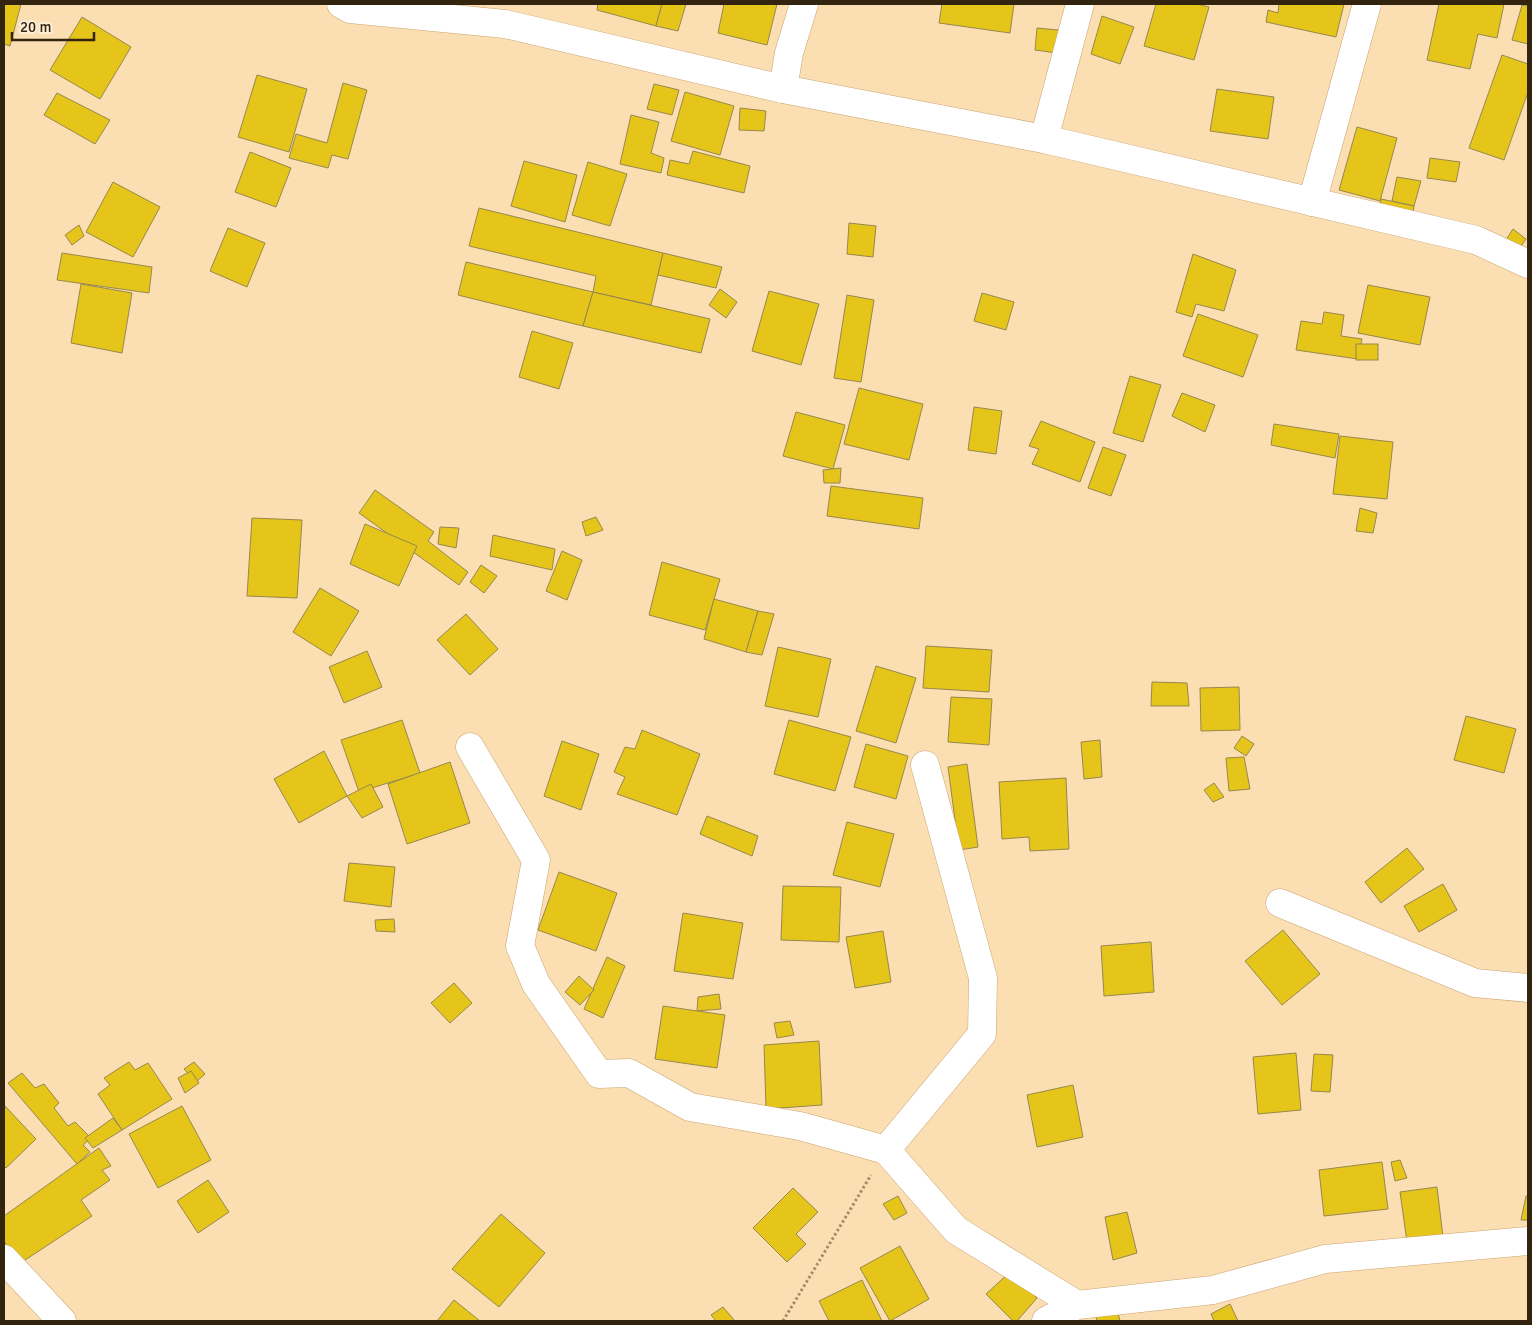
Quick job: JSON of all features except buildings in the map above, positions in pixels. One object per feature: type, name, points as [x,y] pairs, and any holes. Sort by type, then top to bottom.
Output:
[{"type":"street","points":[[341,4],[350,8],[508,14],[783,89],[1044,139],[1476,240],[1528,264]]},
{"type":"street","points":[[783,89],[789,53],[804,4]]},
{"type":"street","points":[[1044,139],[1080,4]]},
{"type":"street","points":[[1312,202],[1367,4]]},
{"type":"street","points":[[470,747],[536,860],[520,946],[536,984],[599,1074],[629,1073],[690,1107],[800,1126],[886,1150],[956,1230],[1077,1305]]},
{"type":"street","points":[[886,1150],[982,1034],[983,978],[925,765]]},
{"type":"street","points":[[1280,904],[1475,983],[1528,988]]},
{"type":"street","points":[[1046,1321],[1077,1305],[1213,1290],[1325,1260],[1528,1241]]},
{"type":"street","points":[[4,1259],[62,1321]]},
{"type":"path","points":[[783,1321],[886,1150]]}]
